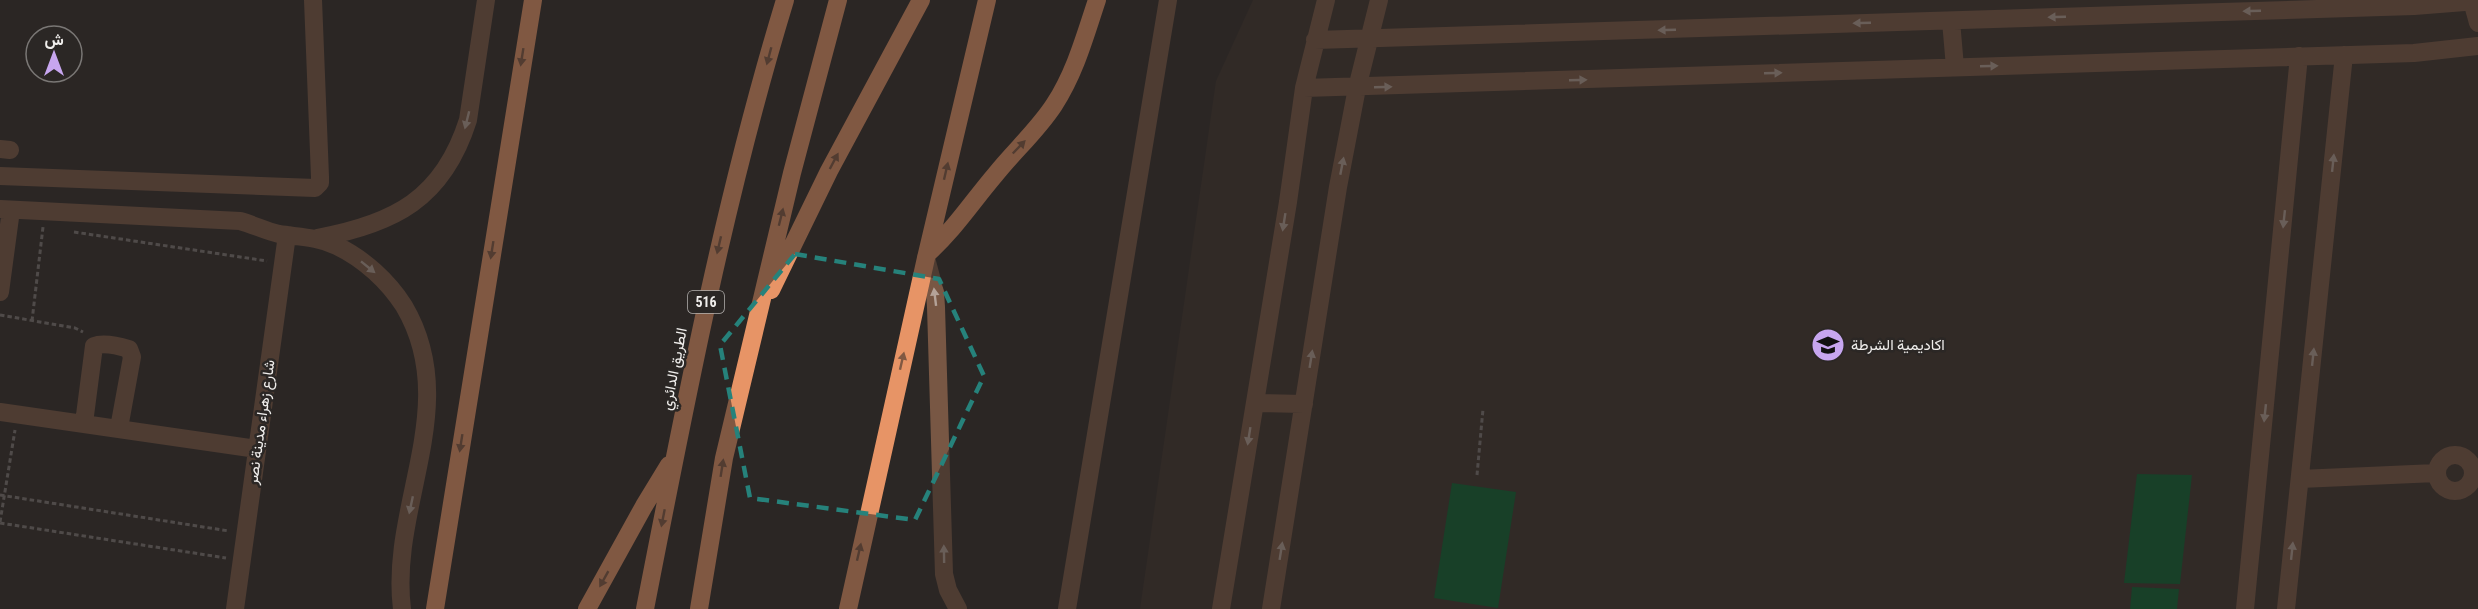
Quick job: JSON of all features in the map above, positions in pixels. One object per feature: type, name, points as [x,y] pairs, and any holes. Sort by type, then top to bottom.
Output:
[{"type":"highway","points":[[435,609],[533,0]]},
{"type":"highway","name":"الطريق الدائري","points":[[645,609],[696,344],[721,239],[785,0]]},
{"type":"highway","points":[[699,609],[724,458],[754,327],[838,0]]},
{"type":"highway","points":[[754,327],[829,171],[921,0]]},
{"type":"highway","points":[[848,609],[926,256],[987,0]]},
{"type":"highway","points":[[926,256],[956,226],[994,175],[1041,124],[1055,105],[1076,63],[1097,0]]},
{"type":"highway","points":[[587,609],[644,506],[675,456]]},
{"type":"street","points":[[0,176],[311,189],[318,186],[320,177],[314,0]]},
{"type":"street","points":[[0,292],[6,210],[230,220],[287,235],[317,238],[361,229],[394,216],[423,195],[446,169],[463,137],[468,120],[486,0]]},
{"type":"street","points":[[1067,609],[1168,0]]},
{"type":"street","points":[[1221,609],[1304,88],[1326,0]]},
{"type":"street","points":[[1271,609],[1338,187],[1357,88],[1379,0]]},
{"type":"street","points":[[1315,40],[2414,6],[2475,1],[2478,23]]},
{"type":"street","points":[[1951,21],[1955,67]]},
{"type":"street","points":[[1304,88],[2414,53],[2478,46]]},
{"type":"street","points":[[2286,609],[2344,55]]},
{"type":"street","points":[[2245,609],[2299,56]]},
{"type":"street","points":[[3,154],[320,177]]},
{"type":"street","name":"شارع زهراء مدينة نصر","points":[[235,609],[287,235]]},
{"type":"street","points":[[317,238],[355,257],[387,284],[410,317],[423,352],[428,389],[427,408],[401,551],[399,573],[402,609]]},
{"type":"street","points":[[926,256],[935,292],[936,307],[944,574],[948,590],[958,609]]},
{"type":"street","points":[[84,423],[94,346],[101,344],[125,348],[131,352],[119,428]]},
{"type":"street","points":[[1255,403],[1304,404]]},
{"type":"street","points":[[9,413],[257,449]]},
{"type":"street","points":[[2300,479],[2436,473]]},
{"type":"path","points":[[32,321],[43,227],[54,229]]},
{"type":"path","points":[[66,231],[283,264]]},
{"type":"path","points":[[0,315],[75,328],[83,332],[94,346]]},
{"type":"path","points":[[1478,475],[1483,409]]},
{"type":"path","points":[[9,413],[0,522],[242,561]]},
{"type":"path","points":[[2,495],[246,533]]},
{"type":"highlighted area","points":[[795,254],[939,279],[984,376],[915,520],[750,498],[720,345]]},
{"type":"shaded area","name":"اكاديمية الشرطة","points":[[1253,0],[2478,0],[2478,609],[1140,609],[1216,81]]},
{"type":"green space","points":[[2137,474],[2192,475],[2180,584],[2124,583]]},
{"type":"green space","points":[[1452,483],[1516,492],[1498,608],[1434,598]]},
{"type":"green space","points":[[2132,587],[2179,589],[2177,609],[2130,609]]},
{"type":"place","name":"اكاديمية الشرطة","points":[[1828,345]]}]
